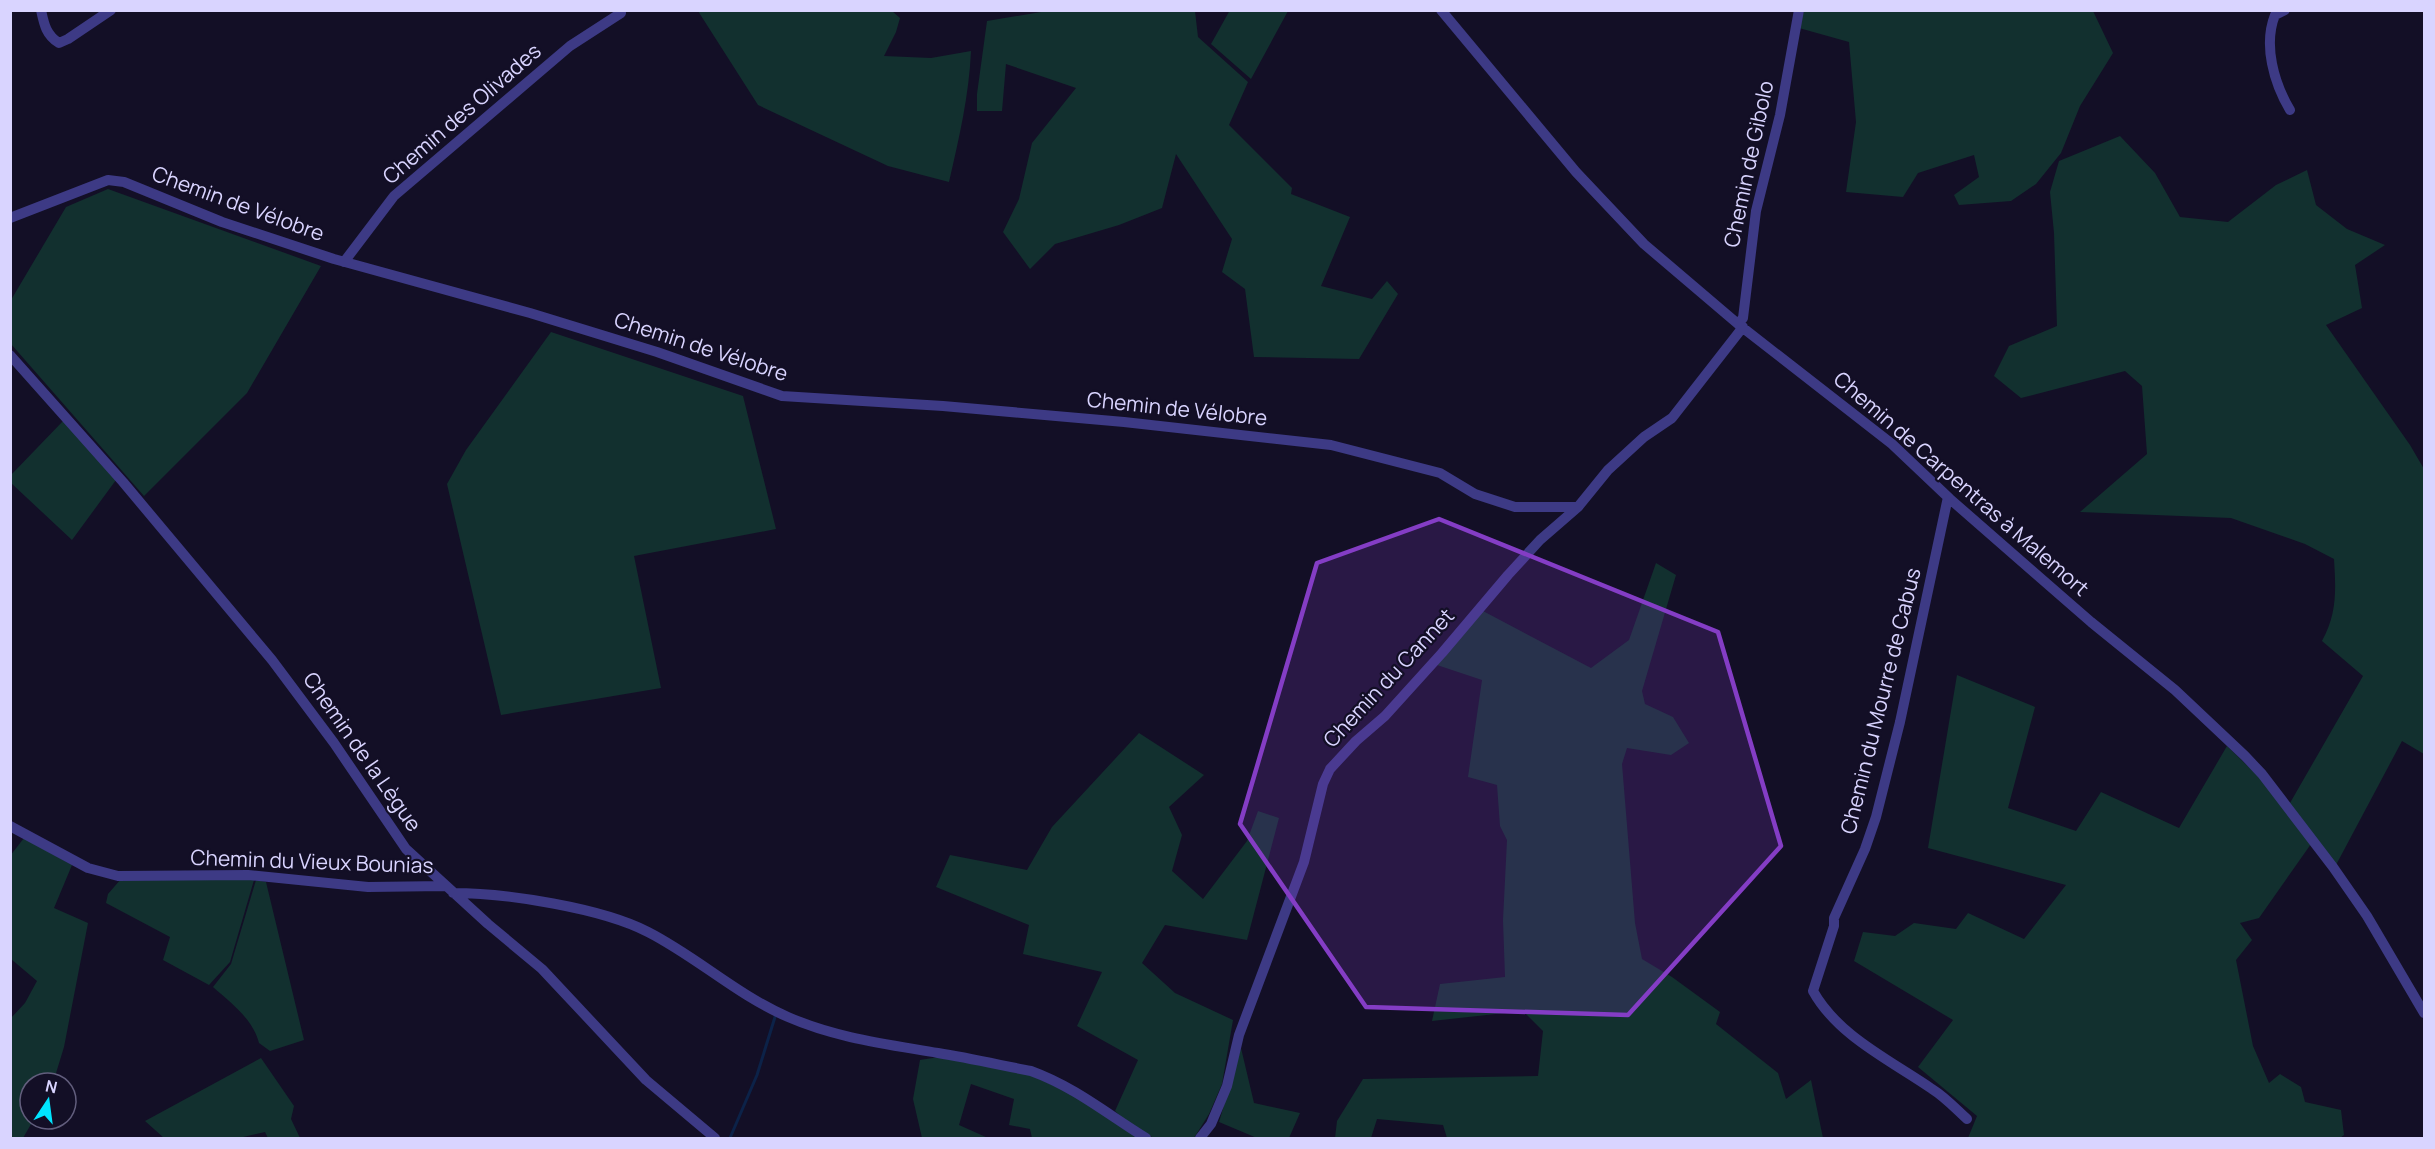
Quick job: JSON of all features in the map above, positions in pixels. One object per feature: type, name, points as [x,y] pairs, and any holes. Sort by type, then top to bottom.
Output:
[{"type":"street","points":[[41,10],[45,29],[51,38],[59,42],[68,39],[111,10]]},
{"type":"street","name":"Chemin de Carpentras à Malemort","points":[[1441,10],[1576,172],[1632,232],[1740,326],[1860,417],[2091,622],[2175,690],[2262,774],[2334,867],[2424,1013]]},
{"type":"street","name":"Chemin de Gibolo","points":[[1740,326],[1743,318],[1756,211],[1780,114],[1799,10]]},
{"type":"street","points":[[2285,10],[2275,15],[2271,24],[2271,64],[2283,98],[2290,110]]},
{"type":"street","name":"Chemin des Olivades","points":[[344,262],[394,196],[570,46],[621,13]]},
{"type":"street","name":"Chemin de Vélobre","points":[[10,218],[108,180],[124,182],[222,222],[344,262],[530,313],[657,352],[782,396],[943,406],[1124,422],[1331,445],[1440,473],[1474,494],[1515,507],[1578,507]]},
{"type":"street","name":"Chemin du Cannet","points":[[1200,1138],[1212,1124],[1227,1086],[1239,1035],[1304,862],[1323,784],[1330,769],[1356,741],[1385,716],[1540,540],[1578,507],[1608,470],[1644,437],[1672,418],[1740,326]]},
{"type":"street","name":"Chemin de la Lègue","points":[[10,355],[123,483],[272,660],[334,743],[406,849],[449,890],[542,969],[646,1080],[715,1138]]},
{"type":"street","name":"Chemin du Mourre de Cabus","points":[[1948,497],[1900,722],[1876,817],[1865,849],[1834,918],[1834,926],[1813,991],[1821,1006],[1836,1023],[1935,1091],[1967,1119]]},
{"type":"street","name":"Chemin du Vieux Bounias","points":[[10,826],[88,868],[118,876],[248,875],[368,887],[449,890],[546,903],[615,919],[647,931],[676,948],[736,990],[788,1017],[848,1038],[1031,1071],[1055,1080],[1097,1104],[1146,1138]]},
{"type":"highlighted area","points":[[1439,519],[1718,632],[1781,846],[1628,1015],[1366,1007],[1240,824],[1317,563]]},
{"type":"green space","points":[[1230,10],[1288,11],[1251,79],[1211,44]]},
{"type":"green space","points":[[1851,10],[2093,11],[2113,53],[2080,106],[2061,153],[2036,184],[2011,201],[1959,205],[1954,195],[1979,177],[1974,155],[1918,173],[1903,197],[1846,192],[1856,122],[1849,42],[1799,28],[1804,11],[1851,12]]},
{"type":"green space","points":[[698,11],[892,11],[900,18],[884,56],[931,58],[971,51],[966,101],[949,182],[888,166],[758,105]]},
{"type":"green space","points":[[1047,11],[1195,11],[1198,37],[1248,82],[1229,125],[1292,188],[1291,194],[1350,217],[1321,286],[1372,299],[1387,281],[1398,294],[1359,359],[1254,357],[1245,289],[1222,272],[1232,239],[1176,154],[1162,208],[1119,225],[1055,244],[1030,269],[1003,232],[1019,199],[1032,143],[1076,88],[1006,64],[1002,111],[977,111],[977,94],[987,21]]},
{"type":"green space","points":[[2120,136],[2155,173],[2180,217],[2228,222],[2276,185],[2307,170],[2316,205],[2347,229],[2385,245],[2355,265],[2362,308],[2326,325],[2410,445],[2424,469],[2424,754],[2402,741],[2336,865],[2290,803],[2363,676],[2322,641],[2333,611],[2334,559],[2305,544],[2231,518],[2080,512],[2147,454],[2142,386],[2125,371],[2021,398],[1994,376],[2009,346],[2057,326],[2054,233],[2050,192],[2059,161]]},
{"type":"green space","points":[[108,189],[321,266],[247,393],[144,496],[11,344],[11,300],[66,207]]},
{"type":"green space","points":[[551,332],[743,396],[776,529],[634,556],[661,688],[501,715],[447,484],[466,450]]},
{"type":"green space","points":[[64,420],[116,480],[72,540],[11,483],[10,476]]},
{"type":"green space","points":[[1656,563],[1676,575],[1642,691],[1645,704],[1673,717],[1689,743],[1671,755],[1627,748],[1622,764],[1635,923],[1642,959],[1672,977],[1720,1012],[1716,1024],[1778,1073],[1786,1099],[1811,1080],[1823,1138],[1447,1138],[1443,1125],[1377,1119],[1371,1138],[1335,1138],[1337,1121],[1363,1079],[1538,1076],[1543,1031],[1523,1011],[1432,1021],[1440,984],[1505,977],[1503,920],[1507,840],[1500,826],[1497,785],[1468,777],[1482,680],[1437,665],[1483,611],[1591,668],[1629,640]]},
{"type":"green space","points":[[1957,675],[2035,707],[2008,808],[2076,831],[2101,792],[2179,828],[2227,746],[2268,786],[2311,844],[2259,918],[2240,923],[2252,940],[2236,960],[2253,1046],[2269,1083],[2280,1074],[2301,1087],[2305,1102],[2341,1110],[2344,1135],[2340,1138],[1968,1138],[1977,1116],[1918,1067],[1953,1020],[1854,961],[1863,932],[1895,936],[1914,923],[1956,929],[1968,913],[2024,939],[2066,885],[1928,848]]},
{"type":"green space","points":[[1139,733],[1204,775],[1169,807],[1182,835],[1172,871],[1203,899],[1247,841],[1258,811],[1279,818],[1247,940],[1165,925],[1142,963],[1175,993],[1233,1020],[1222,1084],[1209,1114],[1194,1138],[1154,1138],[1132,1127],[1115,1111],[1138,1060],[1077,1026],[1102,972],[1023,954],[1029,925],[936,887],[950,855],[1027,870],[1052,827]]},
{"type":"green space","points":[[24,838],[72,865],[54,908],[88,923],[64,1047],[57,1071],[18,1071],[18,1131],[27,1131],[23,1138],[11,1138],[11,1018],[25,1003],[37,981],[11,959],[10,856]]},
{"type":"green space","points":[[121,879],[254,880],[230,962],[209,985],[163,960],[170,937],[106,903],[108,894]]},
{"type":"green space","points":[[256,880],[266,882],[304,1040],[270,1051],[259,1043],[247,1019],[213,987],[231,964]]},
{"type":"green space","points":[[1241,1048],[1254,1103],[1300,1113],[1289,1138],[1257,1138],[1219,1122]]},
{"type":"green space","points":[[939,1057],[1028,1074],[1081,1098],[1140,1138],[1032,1138],[1030,1129],[1009,1125],[1014,1099],[971,1084],[959,1125],[988,1138],[922,1138],[913,1099],[920,1060]]},
{"type":"green space","points":[[261,1058],[294,1106],[291,1119],[300,1138],[268,1138],[265,1132],[239,1138],[164,1138],[145,1121]]},
{"type":"waterway","points":[[730,1138],[757,1075],[775,1017]]}]
